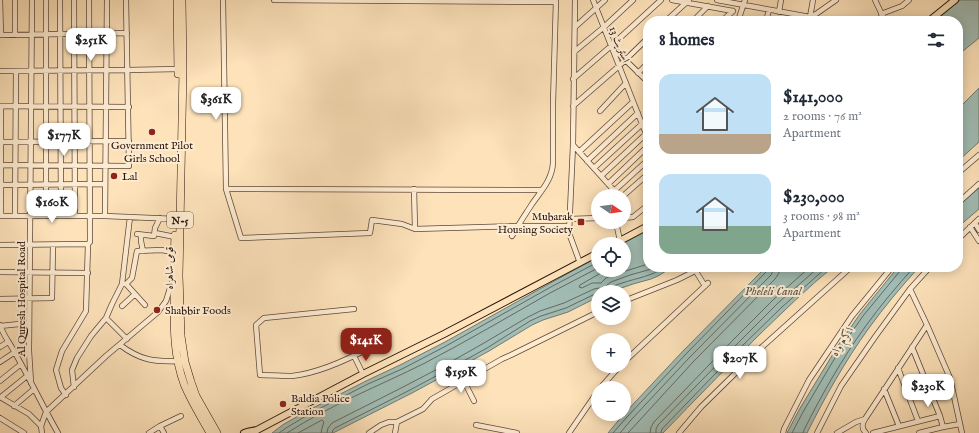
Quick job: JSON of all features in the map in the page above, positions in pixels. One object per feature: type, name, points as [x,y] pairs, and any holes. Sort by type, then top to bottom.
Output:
[{"type":"highway","name":"قومی شاہراہ","points":[[177,0],[180,18]]},
{"type":"highway","name":"قومی شاہراہ","points":[[182,0],[180,18],[179,276],[182,336],[185,362],[191,382],[193,397],[210,433]]},
{"type":"highway","name":"قومی شاہراہ","points":[[180,69],[174,252],[174,335],[178,361],[184,383],[217,433]]},
{"type":"main road","points":[[935,16],[955,0]]},
{"type":"main road","points":[[627,237],[643,229]]},
{"type":"main road","points":[[244,433],[256,432],[363,374],[444,334],[591,257]]},
{"type":"street","points":[[0,0],[1,35],[127,33]]},
{"type":"street","points":[[15,0],[15,35]]},
{"type":"street","name":"Al Quresh Hospital Road","points":[[31,383],[29,351],[29,272],[32,0]]},
{"type":"street","points":[[46,0],[46,216]]},
{"type":"street","points":[[60,0],[61,216]]},
{"type":"street","points":[[74,0],[75,216]]},
{"type":"street","points":[[66,395],[61,388],[56,370],[62,351],[86,311],[88,244],[90,242],[89,0]]},
{"type":"street","points":[[105,216],[107,0]]},
{"type":"street","points":[[0,166],[129,166],[126,0]]},
{"type":"street","points":[[224,0],[226,189],[240,238],[370,233],[372,220],[402,224],[416,229],[569,226]]},
{"type":"street","points":[[274,0],[556,1],[552,171],[549,180],[512,236]]},
{"type":"street","points":[[575,0],[573,145],[569,233],[580,263]]},
{"type":"street","name":"اسٹریٹ 13","points":[[593,0],[642,124]]},
{"type":"street","points":[[575,27],[605,0]]},
{"type":"street","points":[[574,52],[633,0]]},
{"type":"street","points":[[644,16],[661,0]]},
{"type":"street","points":[[672,0],[733,11],[728,16]]},
{"type":"street","points":[[717,0],[804,16]]},
{"type":"street","points":[[740,16],[745,0]]},
{"type":"street","points":[[779,12],[781,0]]},
{"type":"street","points":[[810,16],[813,0]]},
{"type":"street","points":[[812,16],[836,0]]},
{"type":"street","points":[[875,0],[881,14],[902,6],[909,0]]},
{"type":"street","points":[[672,16],[687,2]]},
{"type":"street","points":[[698,16],[708,6]]},
{"type":"street","points":[[767,16],[769,10]]},
{"type":"street","points":[[573,79],[643,17]]},
{"type":"street","points":[[573,106],[643,43]]},
{"type":"street","points":[[611,46],[643,78]]},
{"type":"street","points":[[638,73],[643,68]]},
{"type":"street","points":[[0,71],[180,69]]},
{"type":"street","points":[[16,71],[16,216]]},
{"type":"street","points":[[600,111],[626,83]]},
{"type":"street","points":[[579,152],[633,102]]},
{"type":"street","points":[[129,107],[1,106],[0,216],[105,216],[176,219]]},
{"type":"street","points":[[587,161],[638,113]]},
{"type":"street","points":[[594,168],[642,124]]},
{"type":"street","points":[[601,176],[643,136]]},
{"type":"street","points":[[0,142],[129,141]]},
{"type":"street","points":[[573,145],[612,189]]},
{"type":"street","points":[[608,184],[643,151]]},
{"type":"street","points":[[963,168],[979,155]]},
{"type":"street","points":[[616,189],[643,165]]},
{"type":"street","points":[[631,189],[643,178]]},
{"type":"street","points":[[0,184],[105,184]]},
{"type":"street","points":[[963,198],[979,184]]},
{"type":"street","points":[[226,189],[542,190]]},
{"type":"street","points":[[414,189],[416,229]]},
{"type":"street","points":[[631,217],[643,208]]},
{"type":"street","points":[[124,284],[130,217]]},
{"type":"street","points":[[155,233],[155,228],[160,218]]},
{"type":"street","points":[[570,219],[591,218]]},
{"type":"street","points":[[963,234],[979,219]]},
{"type":"street","points":[[974,223],[979,230]]},
{"type":"street","points":[[970,227],[979,241]]},
{"type":"street","points":[[143,251],[139,235],[154,236],[155,233],[175,237]]},
{"type":"street","points":[[0,299],[52,298],[54,244]]},
{"type":"street","points":[[0,245],[88,244]]},
{"type":"street","points":[[74,387],[72,370],[77,358],[91,336],[106,318],[112,304],[124,284],[132,278],[137,252],[161,250],[174,252]]},
{"type":"street","points":[[0,272],[88,273]]},
{"type":"street","points":[[631,298],[677,280],[692,272]]},
{"type":"street","points":[[631,356],[707,285],[699,272]]},
{"type":"street","points":[[679,433],[701,407],[762,346],[845,272]]},
{"type":"street","points":[[783,433],[813,374],[852,316],[888,272]]},
{"type":"street","points":[[817,433],[841,386],[910,289],[925,272]]},
{"type":"street","points":[[42,433],[41,426],[46,412],[66,395],[106,356],[158,312],[166,301],[174,278]]},
{"type":"street","points":[[124,284],[144,305]]},
{"type":"street","points":[[910,289],[950,378],[962,433]]},
{"type":"street","points":[[122,306],[135,294]]},
{"type":"street","points":[[354,309],[264,318],[256,325],[260,375],[292,376],[308,373],[354,356],[371,347]]},
{"type":"street","points":[[369,433],[381,425],[388,422],[397,422],[423,409],[432,399],[502,359],[591,315]]},
{"type":"street","points":[[106,318],[127,339]]},
{"type":"street","points":[[29,322],[0,328],[15,352],[58,433]]},
{"type":"street","points":[[866,433],[863,431],[862,425],[865,419],[927,325]]},
{"type":"street","points":[[0,347],[8,342]]},
{"type":"street","points":[[120,345],[130,353],[146,359],[163,362],[178,361]]},
{"type":"street","points":[[912,348],[940,416],[943,427]]},
{"type":"street","points":[[0,362],[15,352]]},
{"type":"street","points":[[354,356],[363,374]]},
{"type":"street","points":[[0,381],[21,364]]},
{"type":"street","points":[[898,368],[918,421]]},
{"type":"street","points":[[606,381],[614,373]]},
{"type":"street","points":[[27,376],[0,397],[29,414],[41,426]]},
{"type":"street","points":[[464,381],[474,401]]},
{"type":"street","points":[[14,406],[34,389]]},
{"type":"street","points":[[884,389],[899,426]]},
{"type":"street","points":[[569,433],[591,401]]},
{"type":"street","points":[[149,433],[181,416]]},
{"type":"street","points":[[873,433],[940,416]]},
{"type":"street","points":[[0,418],[24,433]]},
{"type":"street","points":[[837,433],[856,422],[865,419]]},
{"type":"street","points":[[394,433],[397,422]]},
{"type":"street","points":[[919,433],[960,424]]},
{"type":"street","points":[[476,425],[517,433]]},
{"type":"street","points":[[160,426],[164,433]]},
{"type":"water","points":[[960,0],[979,0],[979,38],[963,51],[963,16],[940,16]]},
{"type":"water","points":[[979,88],[979,142],[963,156],[963,104]]},
{"type":"water","points":[[979,188],[979,209],[963,223],[963,202]]},
{"type":"water","points":[[643,233],[643,272],[664,272],[651,279],[630,285],[591,285],[591,300],[568,312],[532,325],[451,372],[333,433],[272,433],[284,424],[309,410],[445,342],[591,261],[591,277],[631,277],[631,239]]},
{"type":"water","name":"Pheleli Canal","points":[[761,272],[827,272],[759,335],[663,433],[608,433],[618,421],[631,421],[631,406],[682,352]]},
{"type":"water","name":"اکرم واہ","points":[[894,272],[915,272],[875,320],[860,341],[836,379],[807,433],[787,433],[799,410],[839,344],[860,314]]},
{"type":"place","name":"Government Pilot Girls School","points":[[152,132]]},
{"type":"place","name":"Lal","points":[[114,176]]},
{"type":"place","name":"Mubarak Housing Society","points":[[581,222]]},
{"type":"place","name":"Shabbir Foods","points":[[157,310]]},
{"type":"place","name":"Baldia Police Station","points":[[283,404]]}]
